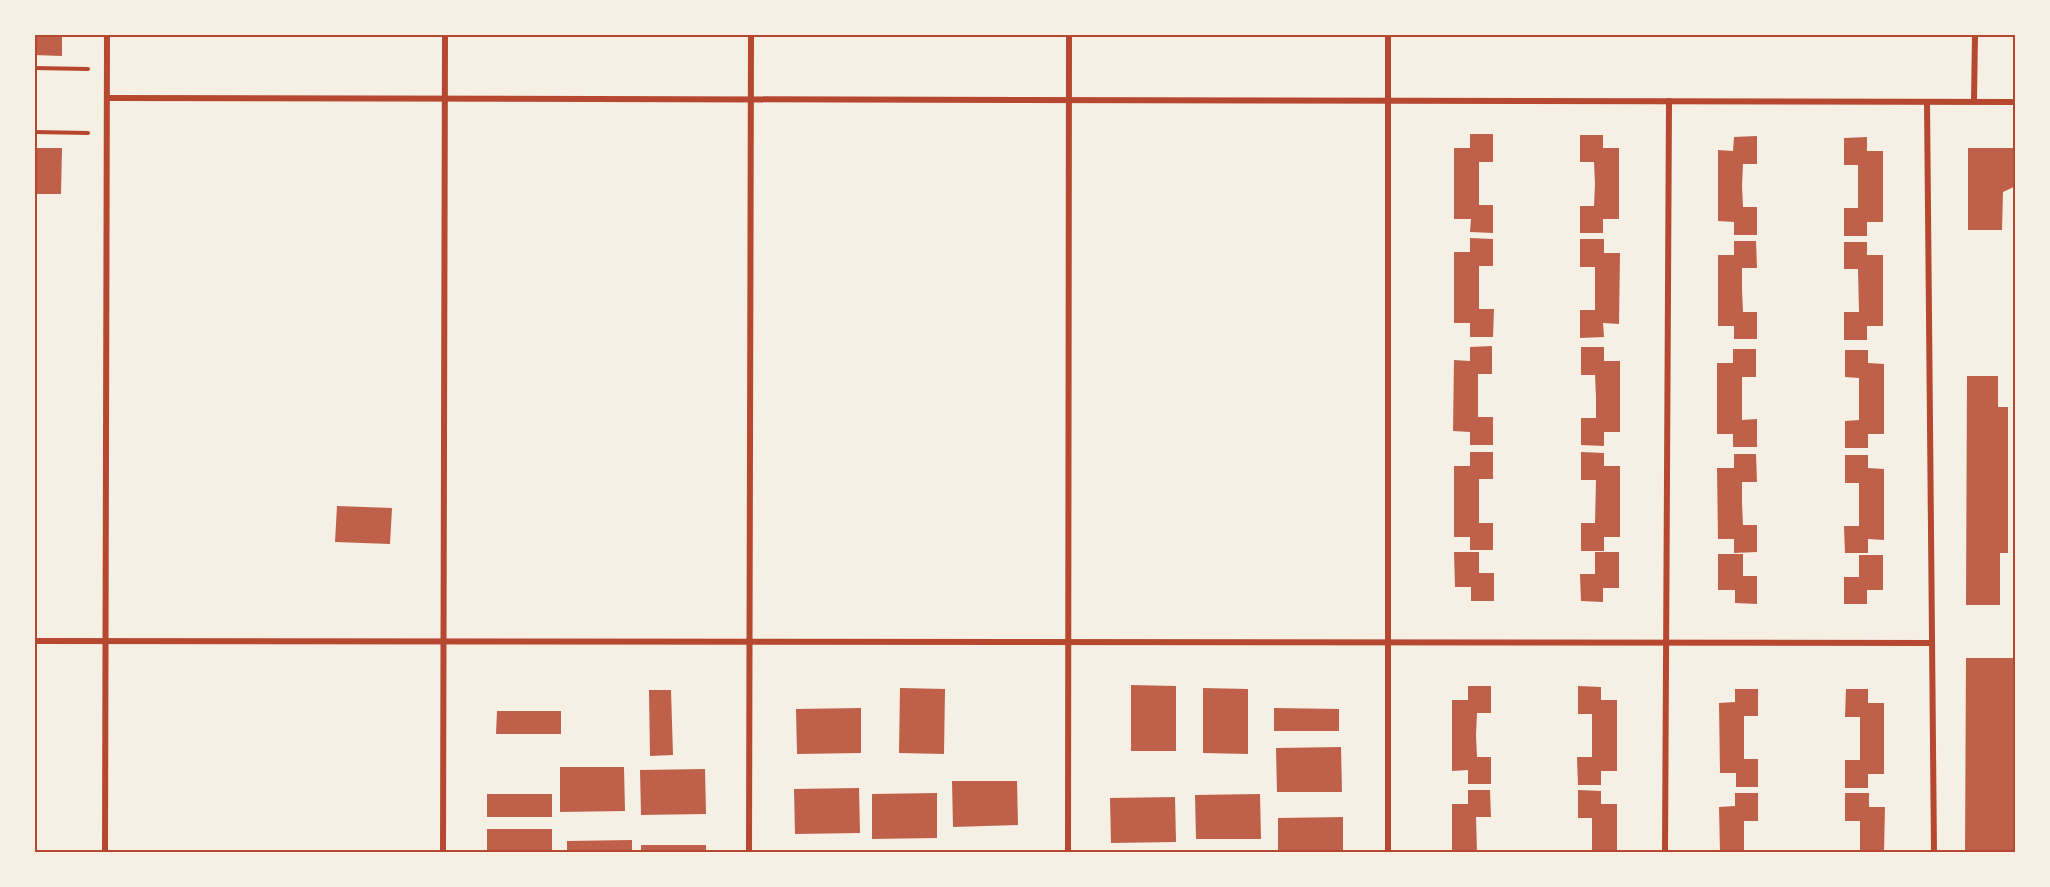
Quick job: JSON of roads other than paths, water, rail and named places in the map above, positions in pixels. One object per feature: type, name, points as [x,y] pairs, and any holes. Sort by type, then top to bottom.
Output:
[{"type":"street","points":[[105,852],[107,34]]},
{"type":"street","points":[[443,852],[445,34]]},
{"type":"street","points":[[749,852],[751,34]]},
{"type":"street","points":[[1068,852],[1069,34]]},
{"type":"street","points":[[1388,34],[1388,852]]},
{"type":"street","points":[[1974,101],[1975,34]]},
{"type":"street","points":[[107,98],[2016,102]]},
{"type":"street","points":[[1665,852],[1669,101]]},
{"type":"street","points":[[1927,102],[1934,852]]},
{"type":"street","points":[[34,641],[1932,644]]}]
